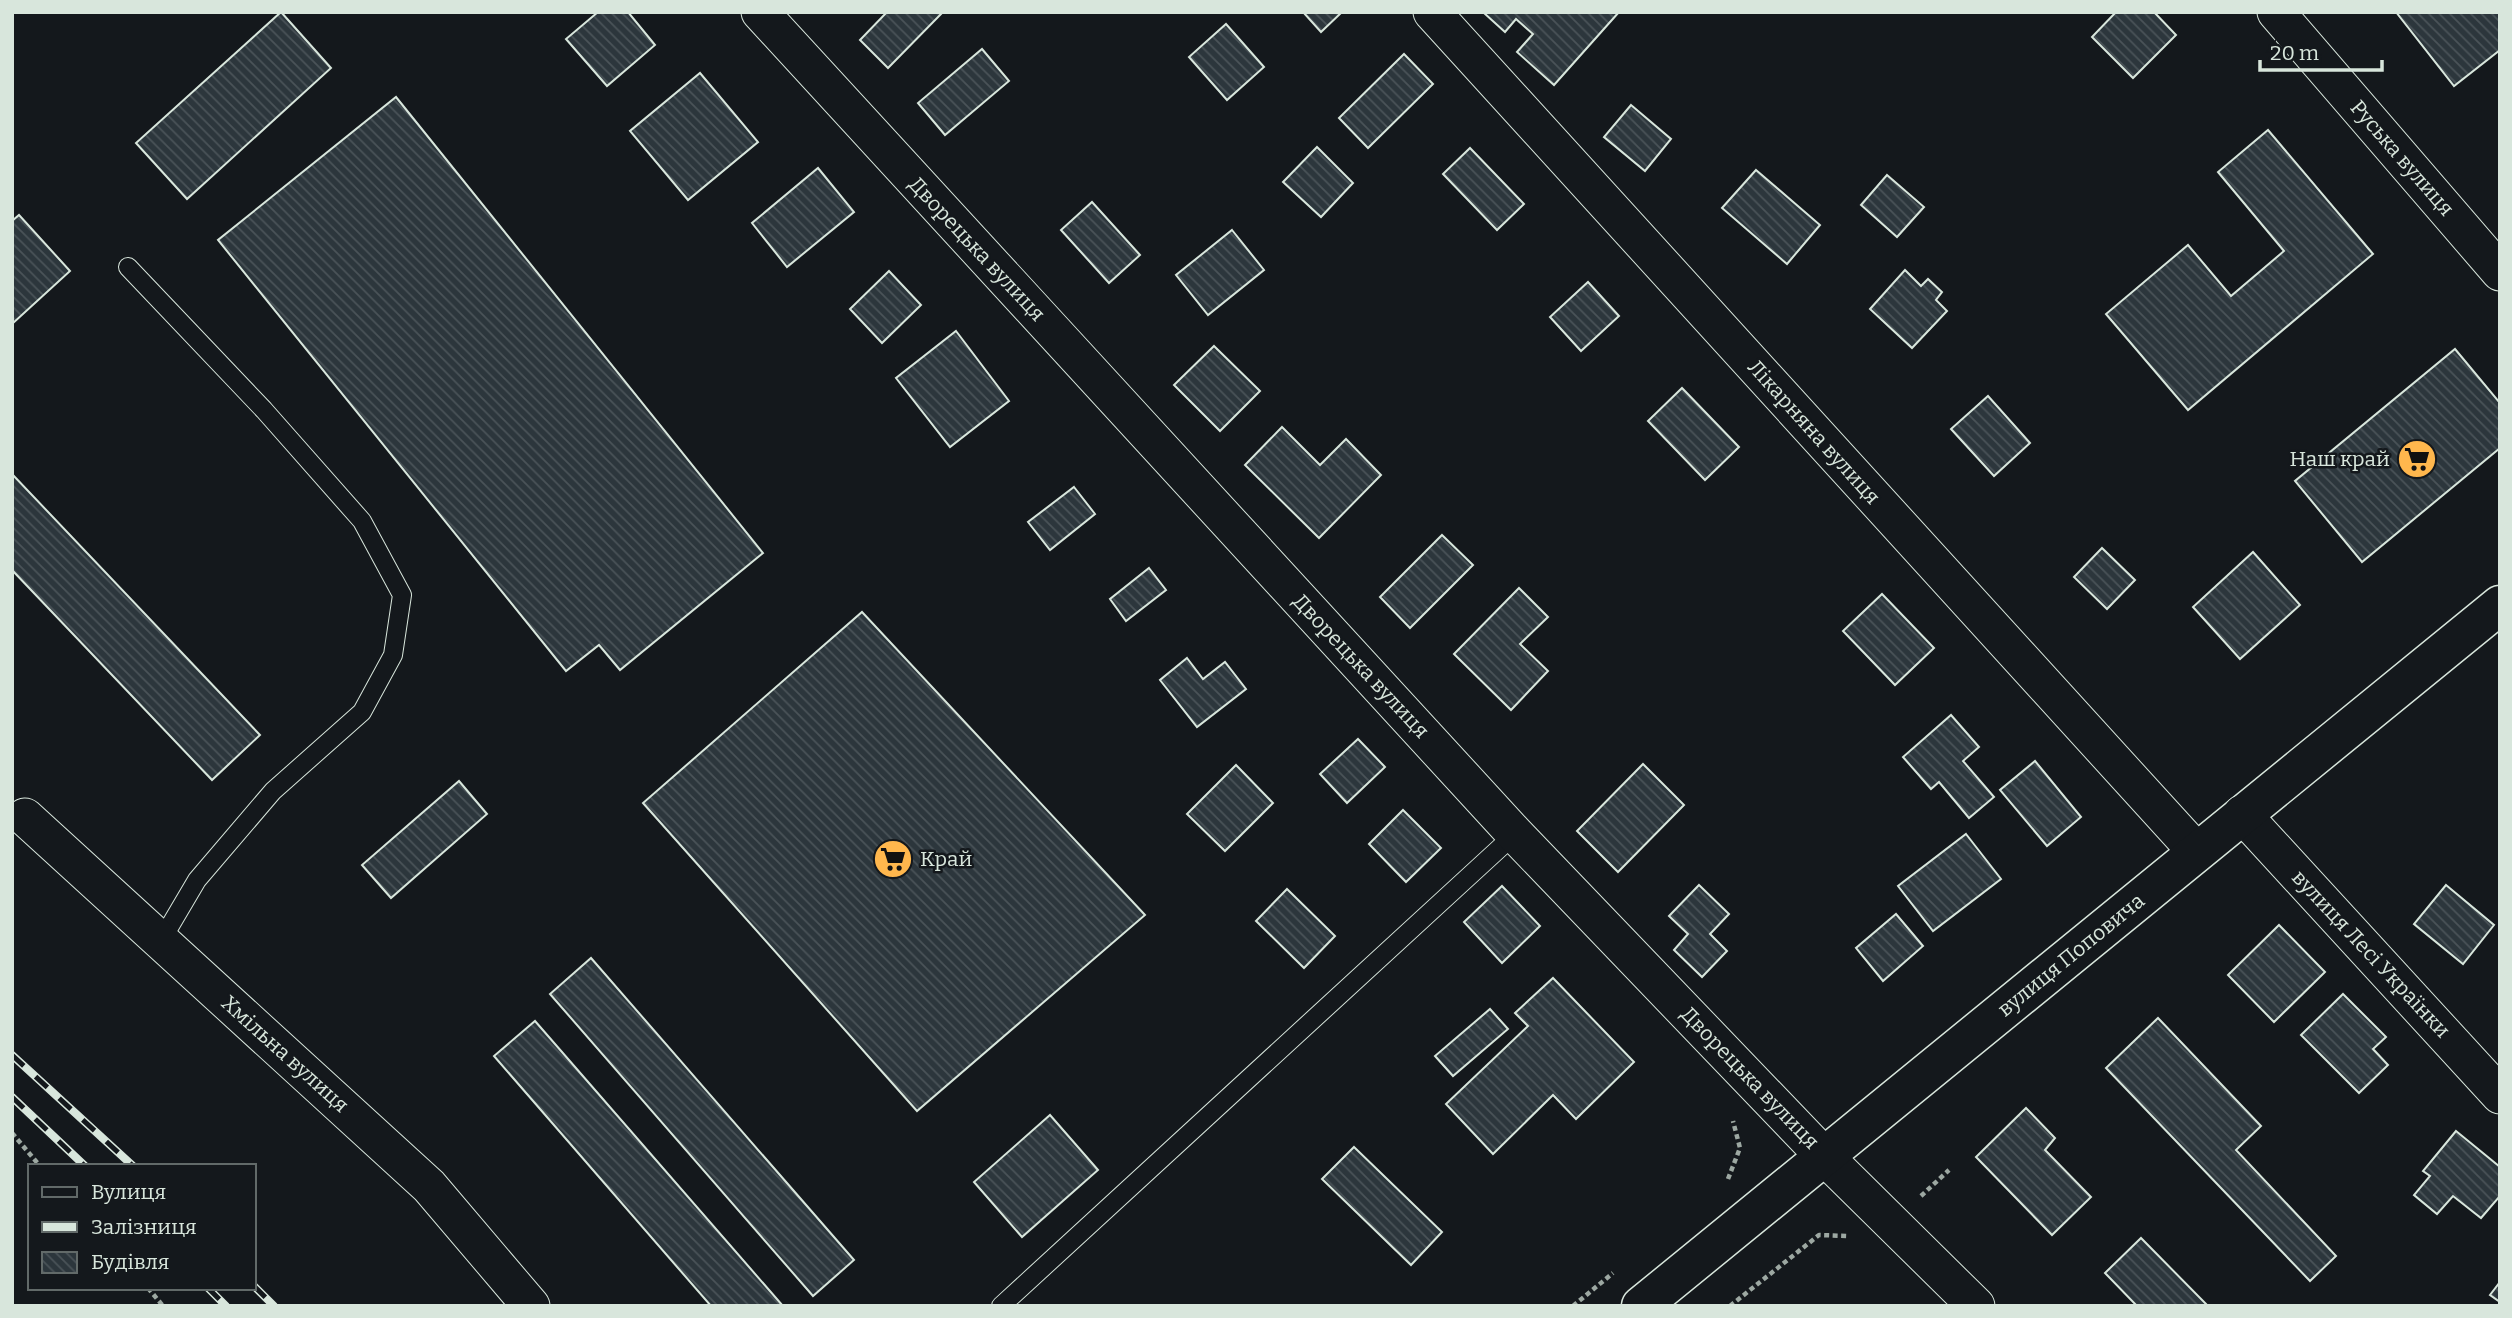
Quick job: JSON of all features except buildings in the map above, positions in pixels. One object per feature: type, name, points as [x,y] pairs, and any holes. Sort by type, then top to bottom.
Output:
[{"type":"main road","name":"вулиця Поповича","points":[[1641,1306],[2500,605]]},
{"type":"street","name":"Дворецька вулиця","points":[[760,12],[1515,834],[1825,1157],[1976,1306]]},
{"type":"street","name":"Лікарняна вулиця","points":[[1432,12],[2197,852]]},
{"type":"street","name":"Руська вулиця","points":[[2276,12],[2500,272]]},
{"type":"street","name":"вулиця Лесі Українки","points":[[2242,814],[2500,1095]]},
{"type":"street","name":"Хмільна вулиця","points":[[25,817],[429,1186],[531,1306]]},
{"type":"lane","points":[[128,267],[264,411],[362,521],[402,595],[393,655],[362,712],[273,791],[197,880],[161,941]]},
{"type":"lane","points":[[1000,1306],[1515,834]]},
{"type":"path","points":[[1721,1185],[1731,1176],[1740,1147],[1733,1120],[1724,1110]]},
{"type":"path","points":[[12,1133],[38,1164]]},
{"type":"path","points":[[1730,1306],[1819,1235],[1875,1237],[1949,1170]]},
{"type":"path","points":[[1573,1306],[1615,1271]]},
{"type":"path","points":[[150,1290],[163,1306]]},
{"type":"railway","points":[[12,1055],[131,1164]]},
{"type":"railway","points":[[12,1097],[83,1164]]},
{"type":"railway","points":[[256,1288],[274,1306]]},
{"type":"railway","points":[[210,1290],[226,1306]]},
{"type":"place","name":"Наш край","points":[[2417,459]]},
{"type":"place","name":"Край","points":[[893,859]]}]
